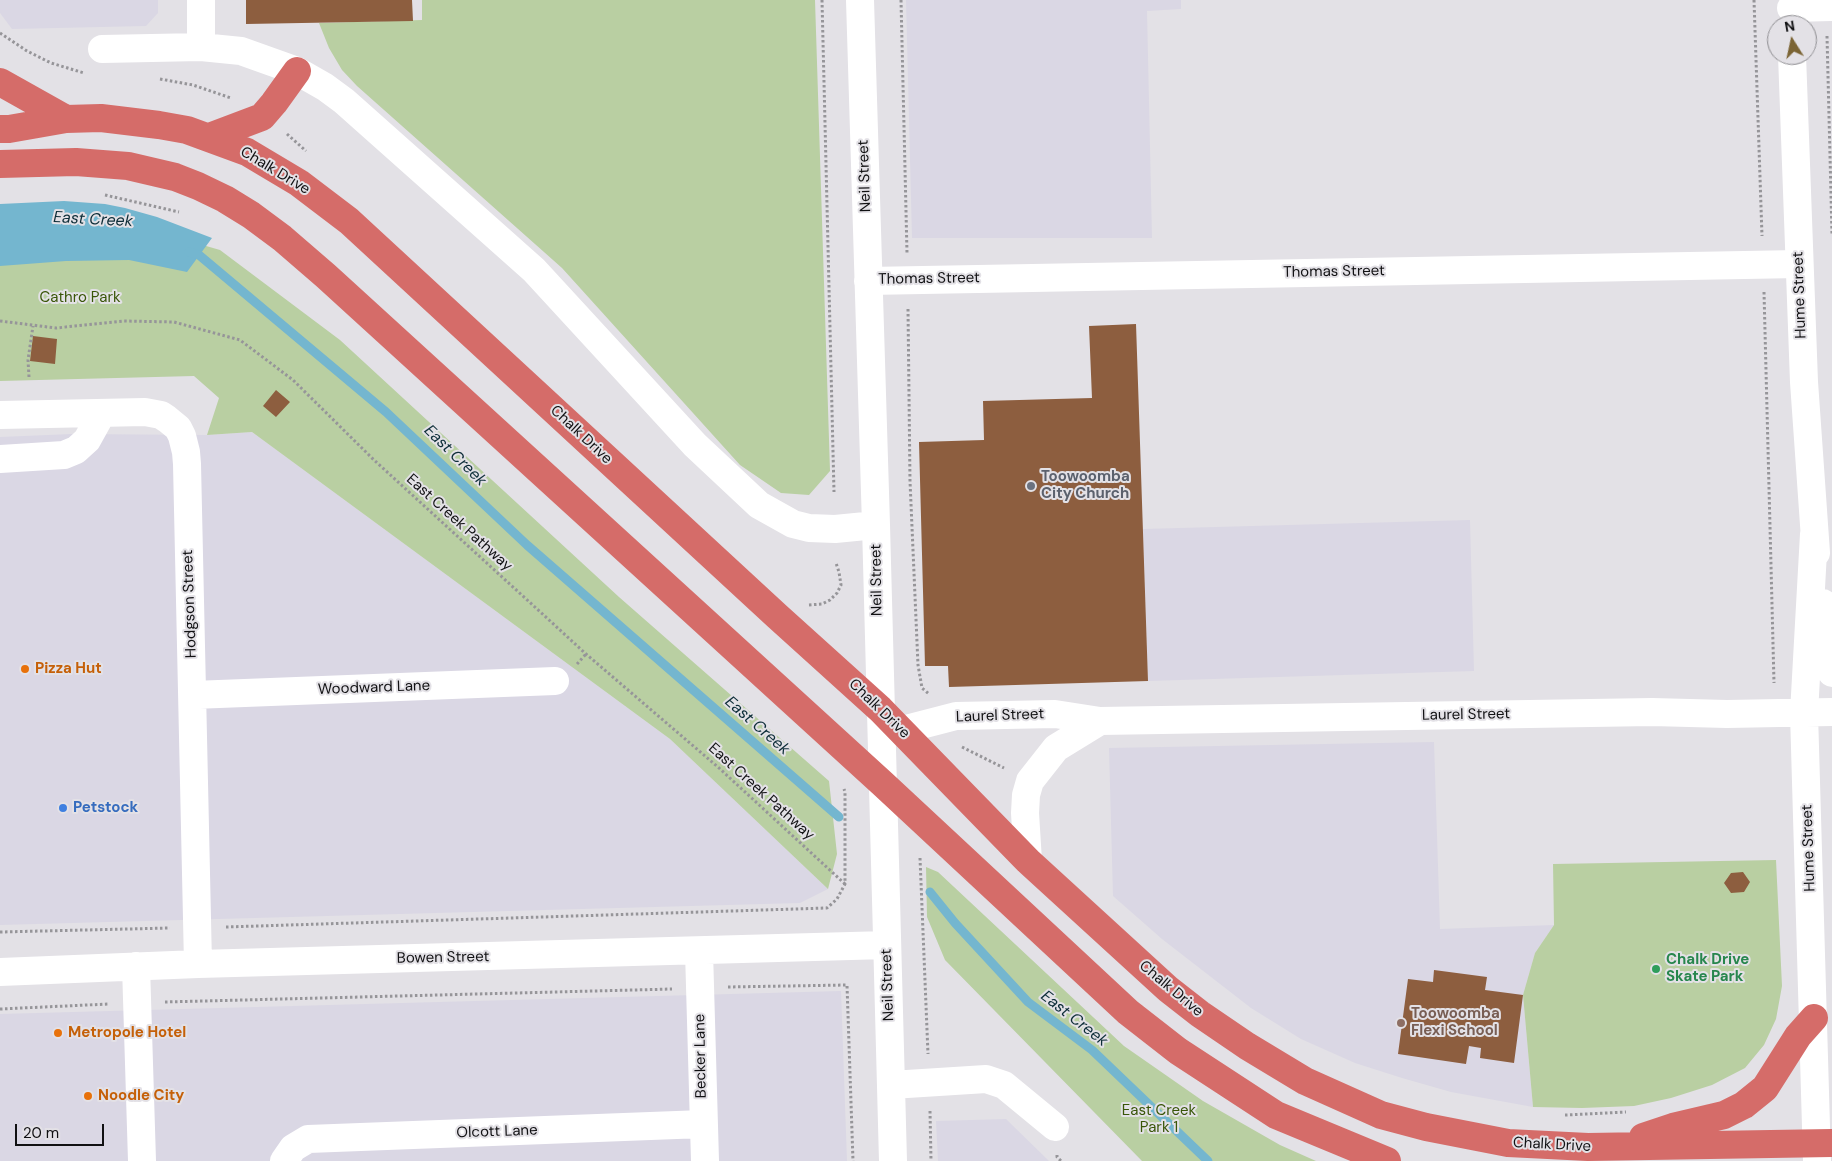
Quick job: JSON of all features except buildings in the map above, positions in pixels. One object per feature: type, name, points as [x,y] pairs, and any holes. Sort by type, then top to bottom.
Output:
[{"type":"highway","points":[[209,137],[262,116],[297,71]]},
{"type":"highway","points":[[0,82],[66,119]]},
{"type":"highway","name":"Chalk Drive","points":[[0,129],[66,119],[101,118],[187,130],[248,152],[299,183],[349,221],[880,709],[1028,861],[1168,989],[1200,1014],[1247,1046],[1305,1081],[1381,1114],[1435,1129],[1508,1143],[1588,1147],[1822,1149]]},
{"type":"highway","points":[[0,164],[76,162],[128,166],[175,177],[198,186],[225,199],[251,215],[304,257],[882,784],[1128,1012],[1178,1051],[1276,1115],[1386,1161]]},
{"type":"highway","points":[[1615,1146],[1673,1127],[1724,1115],[1744,1105],[1765,1088],[1798,1036],[1814,1018]]},
{"type":"street","points":[[201,0],[201,47]]},
{"type":"street","name":"Neil Street","points":[[860,0],[893,1161]]},
{"type":"street","points":[[1791,11],[1832,7]]},
{"type":"street","points":[[102,49],[201,47],[241,51],[297,71],[325,87],[344,101],[534,270],[694,445],[759,506],[793,524],[809,528],[835,529],[876,525]]},
{"type":"street","name":"Hume Street","points":[[1792,65],[1804,382],[1821,482],[1814,534],[1804,713],[1814,1018],[1822,1149]]},
{"type":"street","name":"Thomas Street","points":[[868,280],[1799,264]]},
{"type":"street","name":"Hodgson Street","points":[[0,415],[136,411],[161,415],[173,424],[182,436],[186,464],[198,964]]},
{"type":"street","points":[[0,460],[46,458],[64,455],[76,450],[87,440],[102,413]]},
{"type":"street","name":"Hume Street","points":[[1814,534],[1832,673]]},
{"type":"street","name":"Woodward Lane","points":[[193,695],[554,681]]},
{"type":"street","name":"Laurel Street","points":[[902,730],[956,716],[1055,714],[1100,721],[1652,712],[1728,714],[1832,712]]},
{"type":"street","points":[[1028,861],[1025,813],[1026,795],[1030,780],[1056,748],[1100,721]]},
{"type":"street","name":"Bowen Street","points":[[0,972],[198,964],[886,945]]},
{"type":"street","name":"Becker Lane","points":[[698,951],[705,1161]]},
{"type":"street","points":[[136,966],[142,1161]]},
{"type":"street","points":[[891,1085],[977,1079],[996,1082],[1004,1085],[1055,1127]]},
{"type":"street","name":"Olcott Lane","points":[[288,1154],[308,1139],[703,1124]]},
{"type":"path","points":[[822,0],[834,492]]},
{"type":"path","points":[[901,0],[908,279],[910,482],[918,665],[922,688],[929,694],[935,695]]},
{"type":"path","points":[[1754,0],[1775,713]]},
{"type":"path","points":[[1830,47],[1832,235]]},
{"type":"path","points":[[101,195],[177,211],[185,215]]},
{"type":"path","name":"East Creek Pathway","points":[[0,321],[56,328],[124,321],[174,322],[240,340],[293,380],[374,460],[439,520],[586,654],[719,768],[845,884]]},
{"type":"path","points":[[29,377],[28,360],[33,326]]},
{"type":"path","points":[[962,747],[1030,780]]},
{"type":"path","points":[[0,932],[197,928],[827,908],[837,899],[845,884],[845,792],[842,786]]},
{"type":"path","points":[[920,853],[930,1083],[931,1161]]},
{"type":"path","points":[[0,1009],[137,1003],[846,985],[853,1161]]},
{"type":"path","points":[[1562,1115],[1635,1112]]},
{"type":"shaded area","points":[[0,0],[158,0],[158,13],[146,26],[12,29],[0,13]]},
{"type":"shaded area","points":[[906,0],[1181,0],[1181,9],[1147,11],[1152,238],[912,238]]},
{"type":"shaded area","points":[[252,432],[670,739],[828,889],[800,903],[0,925],[0,437],[72,434],[207,435]]},
{"type":"shaded area","points":[[1470,520],[1474,671],[1148,681],[1143,529]]},
{"type":"shaded area","points":[[1434,742],[1440,929],[1554,925],[1535,953],[1523,995],[1533,1107],[1451,1092],[1402,1078],[1355,1063],[1301,1039],[1251,1008],[1162,939],[1113,896],[1109,748]]},
{"type":"shaded area","points":[[841,991],[847,1161],[0,1161],[0,1014]]},
{"type":"shaded area","points":[[1006,1119],[1049,1161],[938,1161],[936,1121]]},
{"type":"green space","points":[[422,0],[815,0],[830,471],[809,495],[781,493],[740,465],[562,268],[357,86],[342,70],[329,48],[319,23],[422,20]]},
{"type":"green space","name":"Cathro Park","points":[[0,213],[116,220],[220,250],[340,340],[619,597],[829,781],[837,854],[828,889],[670,739],[252,432],[207,435],[219,398],[194,376],[0,381]]},
{"type":"green space","name":"Chalk Drive Skate Park","points":[[1776,860],[1782,986],[1776,1019],[1764,1045],[1745,1068],[1712,1085],[1671,1098],[1634,1106],[1533,1107],[1523,995],[1535,953],[1554,925],[1553,864]]},
{"type":"green space","name":"East Creek Park 1","points":[[926,867],[938,872],[1124,1046],[1203,1101],[1280,1145],[1316,1161],[1142,1161],[945,960],[927,917]]},
{"type":"water","points":[[64,201],[105,204],[125,208],[157,217],[212,238],[187,272],[129,260],[66,261],[0,266],[0,204]]},
{"type":"waterway","name":"East Creek","points":[[189,252],[199,255],[386,412],[527,545],[839,817]]},
{"type":"waterway","name":"East Creek","points":[[930,892],[955,923],[1028,1002],[1092,1050],[1208,1161]]},
{"type":"place","name":"Toowoomba City Church","points":[[1031,486]]},
{"type":"place","name":"Pizza Hut","points":[[25,669]]},
{"type":"place","name":"Petstock","points":[[63,808]]},
{"type":"place","name":"Chalk Drive Skate Park","points":[[1656,969]]},
{"type":"place","name":"Toowoomba Flexi School","points":[[1401,1023]]},
{"type":"place","name":"Metropole Hotel","points":[[58,1033]]},
{"type":"place","name":"Noodle City","points":[[88,1096]]}]
